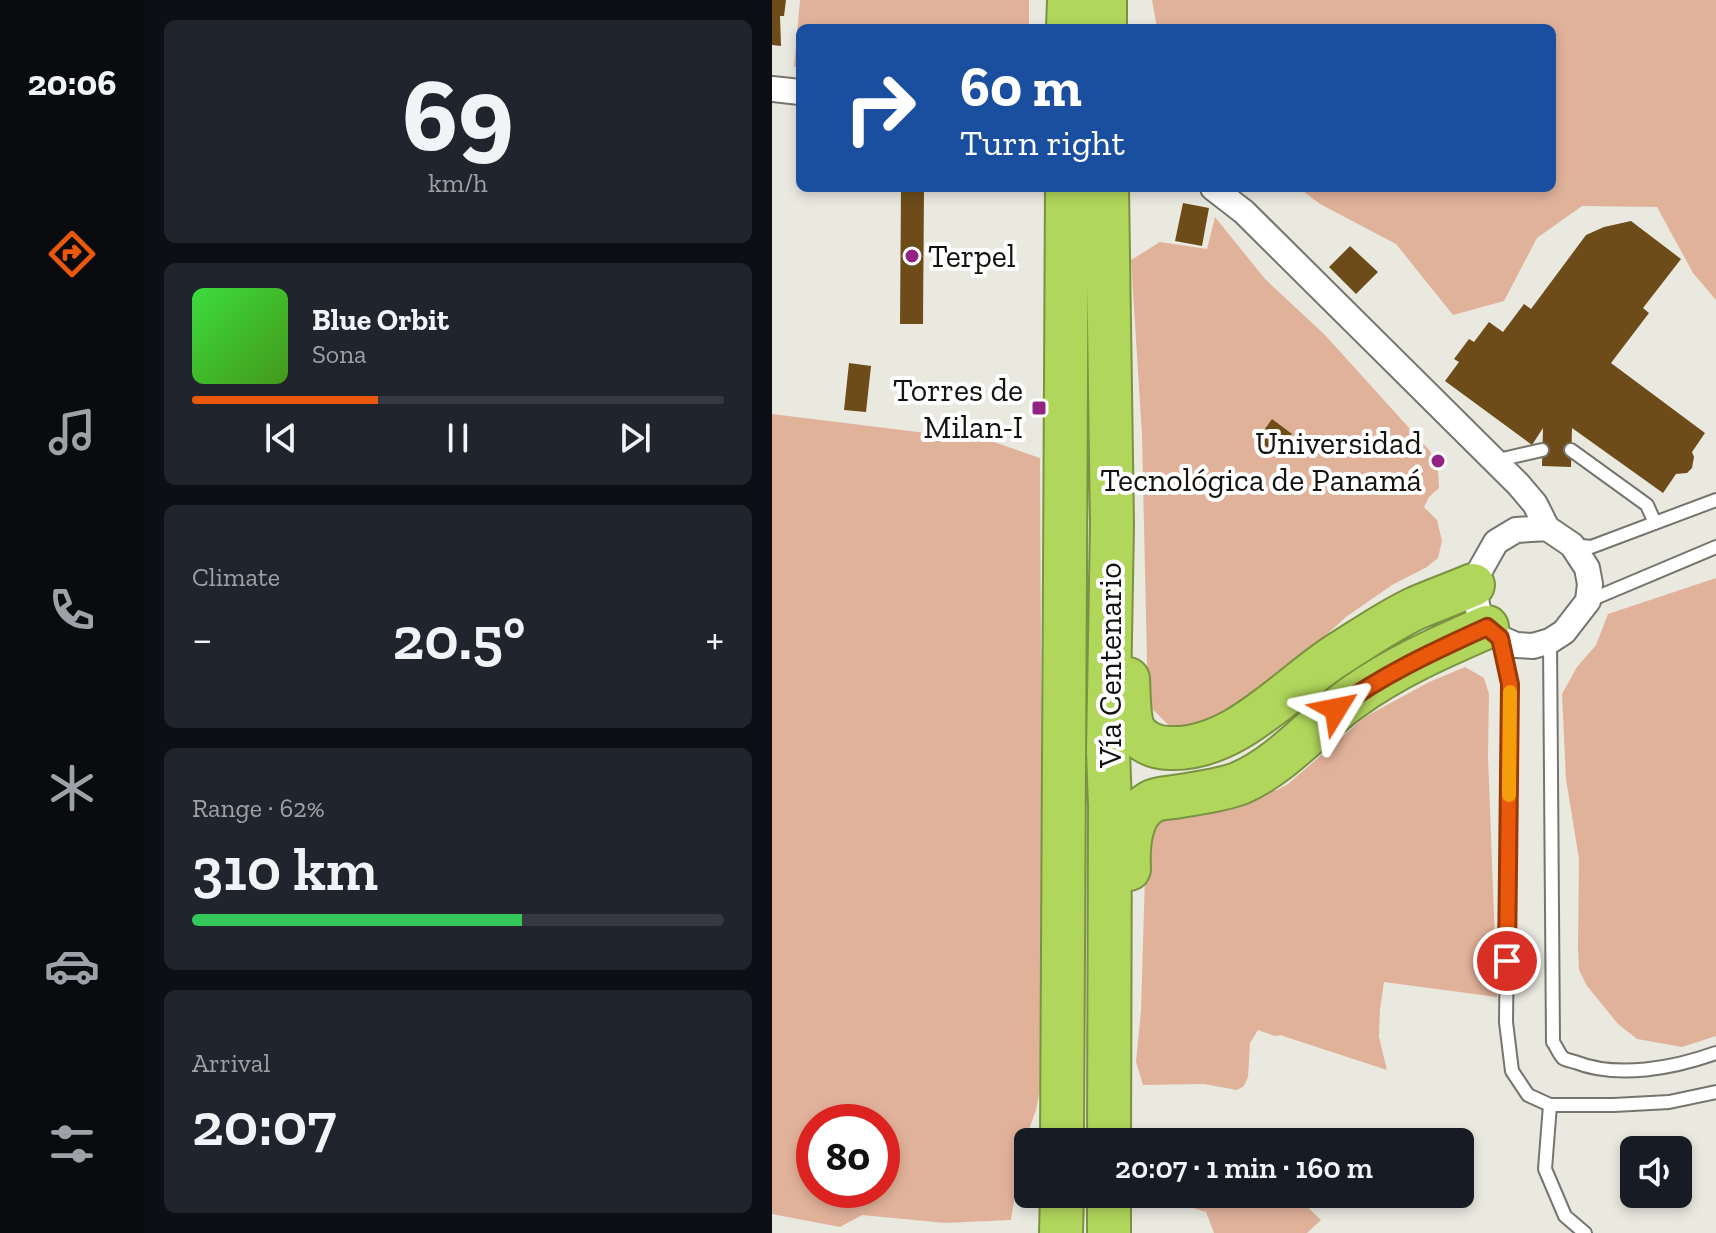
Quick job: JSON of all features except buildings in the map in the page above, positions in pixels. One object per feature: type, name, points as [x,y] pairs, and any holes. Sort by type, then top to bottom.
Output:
[{"type":"highway","points":[[1068,24],[1069,0]]},
{"type":"highway","points":[[1105,0],[1105,24]]},
{"type":"highway","name":"Vía Centenario","points":[[1062,1128],[1067,192]]},
{"type":"highway","name":"Vía Centenario","points":[[1107,192],[1112,525],[1108,751],[1109,1128]]},
{"type":"highway","points":[[1112,525],[1132,726],[1147,742],[1159,748],[1196,746],[1225,737],[1254,719],[1315,669],[1367,636],[1415,608],[1473,585]]},
{"type":"highway","points":[[1110,958],[1121,939],[1127,919],[1130,839],[1146,806],[1152,801],[1239,784],[1264,770],[1336,709],[1371,685],[1442,646],[1493,632]]},
{"type":"highway","points":[[1061,1233],[1062,1208]]},
{"type":"highway","points":[[1109,1208],[1109,1233]]},
{"type":"street","points":[[772,89],[796,92]]},
{"type":"street","points":[[1218,192],[1244,212],[1518,484],[1535,504],[1547,528],[1572,545],[1587,568],[1590,584],[1588,601],[1564,632],[1550,641],[1533,646],[1516,645],[1493,632],[1479,614],[1473,585],[1496,542],[1516,530],[1547,528]]},
{"type":"lane","points":[[1494,461],[1542,450]]},
{"type":"lane","points":[[1571,450],[1647,505],[1655,523]]},
{"type":"lane","points":[[1572,545],[1591,547],[1716,500]]},
{"type":"lane","points":[[1588,601],[1716,547]]},
{"type":"lane","points":[[1493,632],[1510,684],[1506,1022],[1512,1071],[1528,1095],[1550,1105],[1669,1102],[1716,1092]]},
{"type":"lane","points":[[1550,641],[1553,1042],[1563,1058],[1602,1070],[1650,1068],[1716,1053]]},
{"type":"lane","points":[[1550,1105],[1545,1169],[1565,1216],[1585,1233]]},
{"type":"shaded area","points":[[800,0],[1029,0],[1029,24],[798,24]]},
{"type":"shaded area","points":[[1152,0],[1716,0],[1716,300],[1693,273],[1657,207],[1582,206],[1537,238],[1504,301],[1453,315],[1396,244],[1320,204],[1304,192],[1556,192],[1556,24],[1156,24]]},
{"type":"shaded area","points":[[1215,217],[1265,279],[1325,335],[1430,451],[1438,470],[1439,488],[1424,507],[1437,520],[1442,541],[1438,558],[1346,617],[1261,694],[1212,722],[1175,731],[1148,705],[1142,436],[1131,260],[1160,242],[1207,249]]},
{"type":"shaded area","points":[[772,414],[991,441],[1040,458],[1043,1074],[1030,1128],[1014,1128],[1011,1220],[945,1223],[862,1215],[840,1227],[772,1214]]},
{"type":"shaded area","points":[[1716,578],[1716,1036],[1682,1047],[1637,1039],[1618,1024],[1587,986],[1579,970],[1579,859],[1566,779],[1562,694],[1577,667],[1596,645],[1608,614]]},
{"type":"shaded area","points":[[1465,667],[1484,678],[1489,694],[1488,755],[1497,997],[1384,982],[1379,1037],[1387,1070],[1258,1030],[1250,1043],[1248,1077],[1244,1086],[1237,1090],[1204,1084],[1143,1085],[1136,1062],[1141,1011],[1146,841],[1153,822],[1164,814],[1277,790],[1288,784],[1365,717],[1429,682]]},
{"type":"shaded area","points":[[1193,1208],[1309,1208],[1321,1220],[1307,1233],[1214,1233],[1206,1212]]},
{"type":"slow traffic","points":[[1509,795],[1510,692]]},
{"type":"place","name":"Terpel","points":[[912,256]]},
{"type":"place","name":"Torres de Milan-I","points":[[1039,408]]},
{"type":"place","name":"Universidad Tecnológica de Panamá","points":[[1438,461]]},
{"type":"route","points":[[1336,709],[1371,685],[1442,646],[1487,627],[1500,638],[1510,684],[1507,961]]}]
